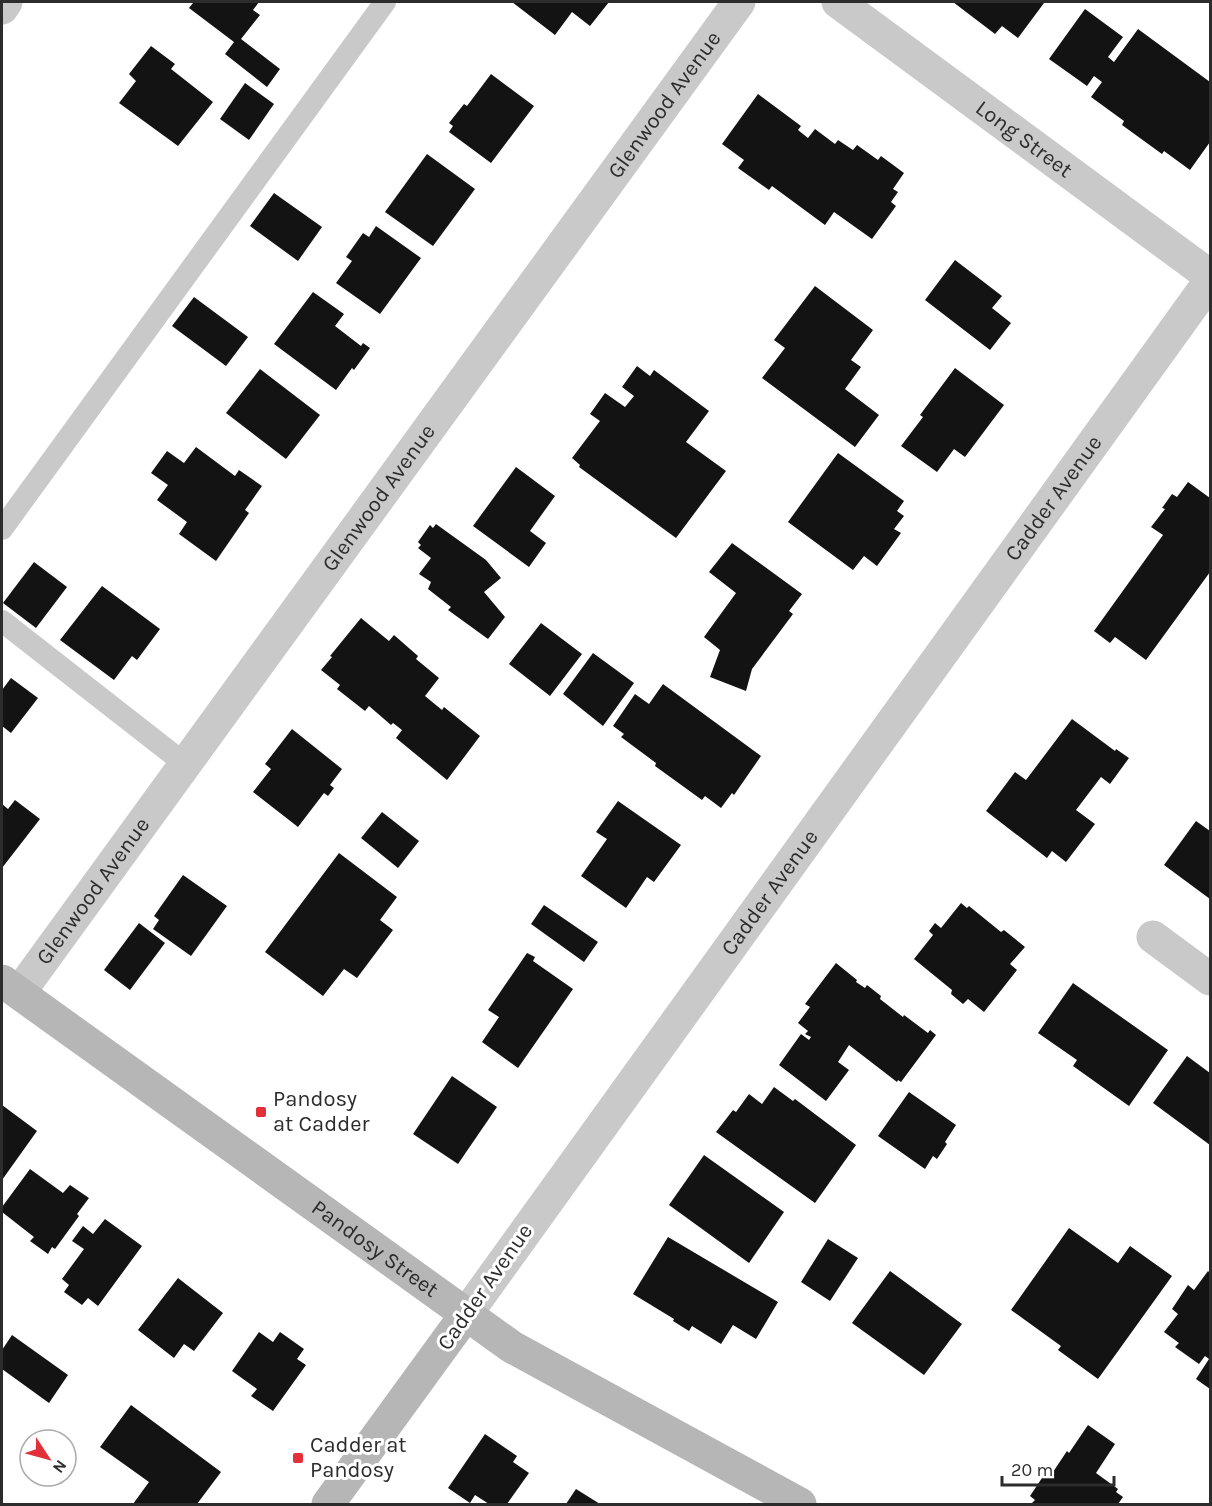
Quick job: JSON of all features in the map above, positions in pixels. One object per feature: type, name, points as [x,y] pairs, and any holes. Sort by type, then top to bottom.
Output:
[{"type":"main road","name":"Pandosy Street","points":[[6,984],[512,1347],[800,1504]]},
{"type":"main road","name":"Cadder Avenue","points":[[328,1504],[467,1313]]},
{"type":"street","points":[[2,8],[6,2]]},
{"type":"street","name":"Glenwood Avenue","points":[[6,984],[185,764],[739,2]]},
{"type":"street","name":"Long Street","points":[[838,2],[1210,276]]},
{"type":"street","name":"Cadder Avenue","points":[[467,1313],[1210,281]]},
{"type":"street","points":[[1153,937],[1210,979]]},
{"type":"lane","points":[[2,529],[385,2]]},
{"type":"lane","points":[[2,621],[185,764]]},
{"type":"building","points":[[191,2],[259,2],[253,10],[260,15],[241,39],[280,69],[267,87],[225,54],[234,42],[189,8],[193,3]]},
{"type":"building","points":[[512,2],[609,2],[590,26],[572,12],[555,35]]},
{"type":"building","points":[[953,2],[1044,3],[1018,38],[1002,26],[995,34]]},
{"type":"building","points":[[1085,9],[1123,37],[1108,57],[1114,62],[1138,29],[1210,82],[1210,142],[1190,170],[1164,151],[1162,154],[1122,125],[1124,121],[1091,97],[1102,82],[1094,76],[1087,86],[1049,59]]},
{"type":"building","points":[[151,46],[175,64],[171,69],[213,102],[178,146],[119,103],[136,81],[129,74]]},
{"type":"building","points":[[491,74],[534,106],[491,163],[449,132],[453,126],[449,123],[464,104],[467,106]]},
{"type":"building","points":[[245,83],[274,104],[249,140],[220,119]]},
{"type":"building","points":[[758,94],[801,126],[798,130],[808,138],[815,129],[835,144],[838,140],[853,150],[857,145],[878,160],[881,156],[904,173],[893,189],[898,192],[891,202],[896,206],[872,239],[834,212],[825,225],[772,186],[769,190],[738,168],[744,160],[722,144]]},
{"type":"building","points":[[427,154],[475,189],[433,246],[385,212]]},
{"type":"building","points":[[274,193],[322,227],[298,261],[250,226]]},
{"type":"building","points":[[376,226],[421,258],[380,314],[336,283],[352,261],[346,257],[363,233],[369,237]]},
{"type":"building","points":[[955,260],[1002,296],[992,308],[1011,323],[990,350],[925,300]]},
{"type":"building","points":[[815,286],[873,330],[851,360],[861,367],[845,389],[879,415],[855,447],[762,378],[785,348],[774,340]]},
{"type":"building","points":[[313,292],[344,314],[335,326],[361,346],[363,343],[370,348],[336,390],[274,344]]},
{"type":"building","points":[[194,297],[248,337],[226,366],[172,326]]},
{"type":"building","points":[[637,366],[650,376],[654,370],[709,411],[686,442],[726,471],[676,538],[579,467],[580,465],[572,458],[600,421],[590,414],[605,393],[625,407],[634,396],[622,387]]},
{"type":"building","points":[[955,368],[1004,405],[965,457],[954,449],[937,472],[901,446],[923,417],[920,415]]},
{"type":"building","points":[[260,369],[320,415],[286,459],[226,413]]},
{"type":"building","points":[[196,447],[235,476],[239,470],[262,486],[245,510],[249,513],[216,561],[179,534],[187,522],[157,500],[168,485],[151,473],[167,451],[184,463]]},
{"type":"building","points":[[838,453],[904,501],[897,511],[904,516],[894,529],[901,533],[877,566],[864,556],[853,570],[788,522]]},
{"type":"building","points":[[516,467],[555,496],[530,531],[546,543],[529,567],[473,526]]},
{"type":"building","points":[[1188,482],[1210,498],[1210,572],[1146,660],[1115,637],[1110,643],[1094,631],[1163,535],[1151,527],[1165,509],[1162,508],[1172,494],[1177,497]]},
{"type":"building","points":[[436,524],[486,560],[501,578],[484,592],[505,617],[488,639],[448,610],[451,607],[428,589],[431,582],[419,574],[431,558],[418,548],[421,545],[418,542],[430,525],[433,528]]},
{"type":"building","points":[[732,543],[802,594],[789,611],[793,614],[752,669],[746,691],[710,677],[720,650],[704,637],[736,593],[709,572]]},
{"type":"building","points":[[34,562],[67,587],[36,628],[3,603]]},
{"type":"building","points":[[102,586],[160,629],[137,660],[132,656],[114,680],[60,640]]},
{"type":"building","points":[[361,618],[389,641],[394,635],[418,656],[416,659],[439,678],[425,696],[442,710],[444,707],[480,736],[447,780],[396,738],[402,730],[393,723],[391,725],[369,706],[365,711],[337,689],[340,685],[321,670]]},
{"type":"building","points":[[541,623],[582,654],[550,696],[509,664]]},
{"type":"building","points":[[593,653],[634,683],[603,726],[563,694]]},
{"type":"building","points":[[11,678],[38,698],[11,733],[2,726],[2,690]]},
{"type":"building","points":[[663,684],[761,756],[734,795],[732,793],[721,808],[705,796],[702,800],[655,766],[656,763],[621,737],[624,734],[613,726],[635,694],[649,704]]},
{"type":"building","points":[[1072,719],[1115,751],[1116,749],[1129,758],[1110,784],[1101,777],[1076,810],[1095,824],[1066,862],[1052,851],[1047,858],[986,811],[1015,772],[1026,780]]},
{"type":"building","points":[[292,729],[342,769],[330,785],[334,788],[328,796],[324,793],[298,827],[253,792],[271,769],[265,764]]},
{"type":"building","points":[[15,800],[40,819],[2,868],[2,804],[8,809]]},
{"type":"building","points":[[618,801],[681,845],[654,882],[647,877],[626,908],[581,876],[607,839],[596,832]]},
{"type":"building","points":[[382,812],[419,841],[398,868],[361,838]]},
{"type":"building","points":[[1196,821],[1210,831],[1210,899],[1164,865]]},
{"type":"building","points":[[339,853],[397,897],[380,920],[393,930],[357,978],[344,969],[323,996],[265,952]]},
{"type":"building","points":[[183,875],[227,906],[191,956],[153,929],[159,920],[154,916]]},
{"type":"building","points":[[961,903],[967,908],[969,906],[1001,932],[1004,930],[1025,947],[1010,964],[1017,970],[984,1012],[968,999],[963,1004],[951,994],[952,990],[914,959],[933,935],[929,931],[935,923],[941,928]]},
{"type":"building","points":[[544,905],[598,942],[584,962],[531,924]]},
{"type":"building","points":[[139,923],[165,943],[130,990],[104,970]]},
{"type":"building","points":[[527,953],[535,957],[533,961],[573,989],[518,1068],[482,1042],[499,1017],[488,1010]]},
{"type":"building","points":[[836,963],[857,980],[856,982],[865,988],[867,985],[881,996],[880,999],[903,1017],[904,1015],[928,1033],[930,1030],[936,1035],[901,1082],[898,1080],[897,1082],[849,1045],[838,1062],[849,1070],[826,1101],[779,1065],[801,1034],[809,1040],[811,1037],[805,1034],[808,1031],[798,1023],[810,1007],[805,1004]]},
{"type":"building","points":[[1073,983],[1168,1050],[1129,1106],[1073,1066],[1077,1060],[1038,1033]]},
{"type":"building","points":[[1187,1056],[1210,1073],[1210,1145],[1153,1103]]},
{"type":"building","points":[[452,1076],[497,1107],[458,1164],[413,1134]]},
{"type":"building","points":[[774,1087],[793,1101],[795,1099],[856,1145],[815,1203],[716,1132],[733,1110],[736,1112],[749,1094],[762,1104]]},
{"type":"building","points":[[909,1092],[956,1125],[937,1159],[933,1156],[925,1169],[878,1136]]},
{"type":"building","points":[[2,1105],[37,1131],[2,1180]]},
{"type":"building","points":[[704,1155],[784,1212],[749,1263],[669,1205]]},
{"type":"building","points":[[30,1169],[63,1193],[70,1185],[89,1198],[55,1249],[52,1247],[48,1254],[30,1241],[34,1237],[2,1212],[2,1207]]},
{"type":"building","points":[[105,1219],[142,1246],[98,1306],[88,1298],[82,1305],[64,1292],[69,1285],[62,1279],[84,1249],[72,1241],[83,1226],[93,1234]]},
{"type":"building","points":[[1069,1228],[1118,1263],[1130,1246],[1172,1276],[1098,1379],[1058,1350],[1061,1346],[1011,1310]]},
{"type":"building","points":[[668,1237],[778,1302],[756,1339],[733,1325],[721,1344],[692,1326],[689,1331],[633,1294]]},
{"type":"building","points":[[828,1239],[858,1258],[830,1301],[801,1282]]},
{"type":"building","points":[[890,1271],[962,1324],[924,1375],[852,1323]]},
{"type":"building","points":[[1208,1271],[1210,1273],[1210,1389],[1196,1379],[1209,1359],[1205,1356],[1199,1364],[1175,1347],[1179,1343],[1164,1332],[1178,1314],[1172,1309],[1188,1285],[1194,1290]]},
{"type":"building","points":[[178,1278],[223,1313],[194,1351],[184,1344],[174,1358],[138,1330]]},
{"type":"building","points":[[259,1332],[273,1342],[280,1332],[304,1349],[297,1359],[306,1365],[273,1411],[251,1396],[257,1389],[232,1371]]},
{"type":"building","points":[[12,1335],[68,1375],[49,1403],[2,1369],[2,1350]]},
{"type":"building","points":[[131,1405],[221,1472],[197,1504],[133,1504],[149,1482],[100,1447]]},
{"type":"building","points":[[1088,1425],[1115,1444],[1096,1473],[1118,1489],[1116,1492],[1123,1497],[1118,1504],[1031,1504],[1035,1500],[1030,1496],[1044,1475],[1049,1478]]},
{"type":"building","points":[[485,1434],[517,1456],[513,1462],[529,1473],[507,1504],[489,1504],[475,1495],[470,1503],[448,1488]]},
{"type":"building","points":[[576,1489],[600,1504],[566,1504]]},
{"type":"place","name":"Pandosy at Cadder","points":[[261,1112]]},
{"type":"place","name":"Cadder at Pandosy","points":[[298,1458]]}]
